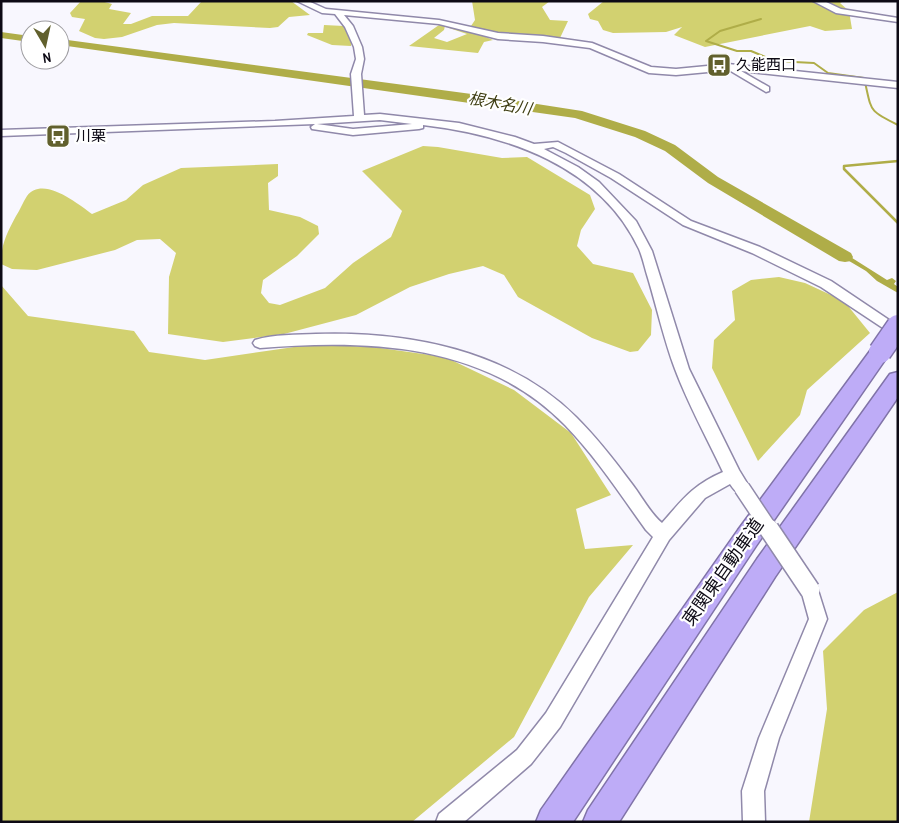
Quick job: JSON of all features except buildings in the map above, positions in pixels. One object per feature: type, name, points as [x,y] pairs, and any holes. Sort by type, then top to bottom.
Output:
[{"type":"highway","name":"東関東自動車道","points":[[553,822],[747,538],[889,342],[898,326]]},
{"type":"highway","name":"東関東自動車道","points":[[600,822],[766,568],[898,380]]},
{"type":"street","points":[[301,1],[314,8],[337,12],[439,22],[498,36],[543,39],[592,46],[649,70],[676,72],[728,67],[898,85]]},
{"type":"street","points":[[817,1],[838,11],[898,20]]},
{"type":"street","points":[[337,12],[349,26],[358,47],[360,59],[356,77],[359,117]]},
{"type":"street","points":[[728,67],[766,89]]},
{"type":"street","points":[[1,133],[300,122],[359,117],[399,118],[483,132],[533,147],[574,169],[595,184],[630,221],[646,251],[682,369],[737,481],[810,590],[818,619],[768,738],[753,791],[754,822]]},
{"type":"street","points":[[300,122],[306,125],[353,132],[405,128],[419,126],[426,122]]},
{"type":"street","points":[[533,147],[554,144],[570,151],[634,188],[686,223],[756,250],[826,284],[889,342]]},
{"type":"street","points":[[260,343],[308,338],[399,342],[435,348],[468,357],[539,394],[568,419],[594,448],[652,525],[663,535]]},
{"type":"street","points":[[448,822],[524,757],[553,720],[663,535],[699,493],[718,481],[737,481]]},
{"type":"shaded area","points":[[81,1],[101,1],[112,4],[109,9],[131,13],[123,24],[131,24],[152,16],[188,16],[202,1],[291,1],[310,15],[289,17],[278,27],[270,28],[174,23],[157,25],[122,37],[104,39],[95,38],[79,31],[85,19],[72,17],[70,13]]},
{"type":"shaded area","points":[[472,1],[550,1],[542,7],[550,20],[568,21],[560,38],[505,35],[471,26],[475,20]]},
{"type":"shaded area","points":[[604,1],[844,1],[840,3],[849,11],[852,29],[825,31],[810,26],[705,47],[674,35],[682,27],[666,32],[613,33],[603,30],[598,21],[590,19],[588,14]]},
{"type":"shaded area","points":[[324,25],[344,26],[352,39],[351,46],[332,45],[307,35],[308,33],[323,33]]},
{"type":"shaded area","points":[[439,25],[445,26],[444,30],[434,38],[447,42],[467,34],[449,28],[451,26],[466,29],[493,40],[484,42],[478,53],[409,46]]},
{"type":"shaded area","points":[[423,146],[502,158],[527,157],[590,195],[595,209],[581,230],[577,246],[593,264],[633,273],[652,310],[651,335],[638,351],[630,352],[592,338],[518,297],[504,275],[483,266],[449,274],[410,287],[356,315],[284,334],[223,342],[168,334],[169,277],[176,253],[160,239],[137,240],[115,250],[37,270],[12,269],[1,264],[2,250],[7,233],[27,196],[34,190],[51,190],[60,193],[92,214],[126,200],[143,185],[181,168],[278,164],[278,176],[268,183],[269,210],[300,217],[318,226],[319,234],[297,256],[263,280],[261,293],[269,303],[280,305],[325,288],[353,263],[391,237],[402,211],[362,171]]},
{"type":"shaded area","points":[[817,242],[830,244],[887,280],[892,278],[896,281],[894,284],[898,287],[898,293],[877,281],[866,271]]},
{"type":"shaded area","points":[[779,277],[805,283],[844,301],[870,333],[807,390],[800,415],[758,461],[712,368],[714,340],[735,320],[732,291],[751,280]]},
{"type":"shaded area","points":[[1,285],[28,316],[134,331],[149,352],[205,360],[315,344],[373,347],[445,357],[514,390],[571,433],[611,495],[576,509],[585,549],[633,545],[589,597],[514,737],[412,822],[1,822]]},
{"type":"shaded area","points":[[898,592],[898,822],[809,822],[827,709],[823,651],[864,610]]},
{"type":"waterway","points":[[761,19],[720,31],[706,41],[737,51],[751,51],[775,61],[814,63],[828,73],[864,78],[872,108],[881,116],[898,125]]},
{"type":"waterway","name":"根木名川","points":[[1,35],[20,38]]},
{"type":"waterway","name":"根木名川","points":[[70,43],[577,114],[640,134],[670,148],[713,180],[845,257]]},
{"type":"waterway","points":[[898,161],[844,166],[844,169],[898,223]]},
{"type":"place","name":"久能西口","points":[[719,65]]},
{"type":"place","name":"川栗","points":[[58,136]]}]
